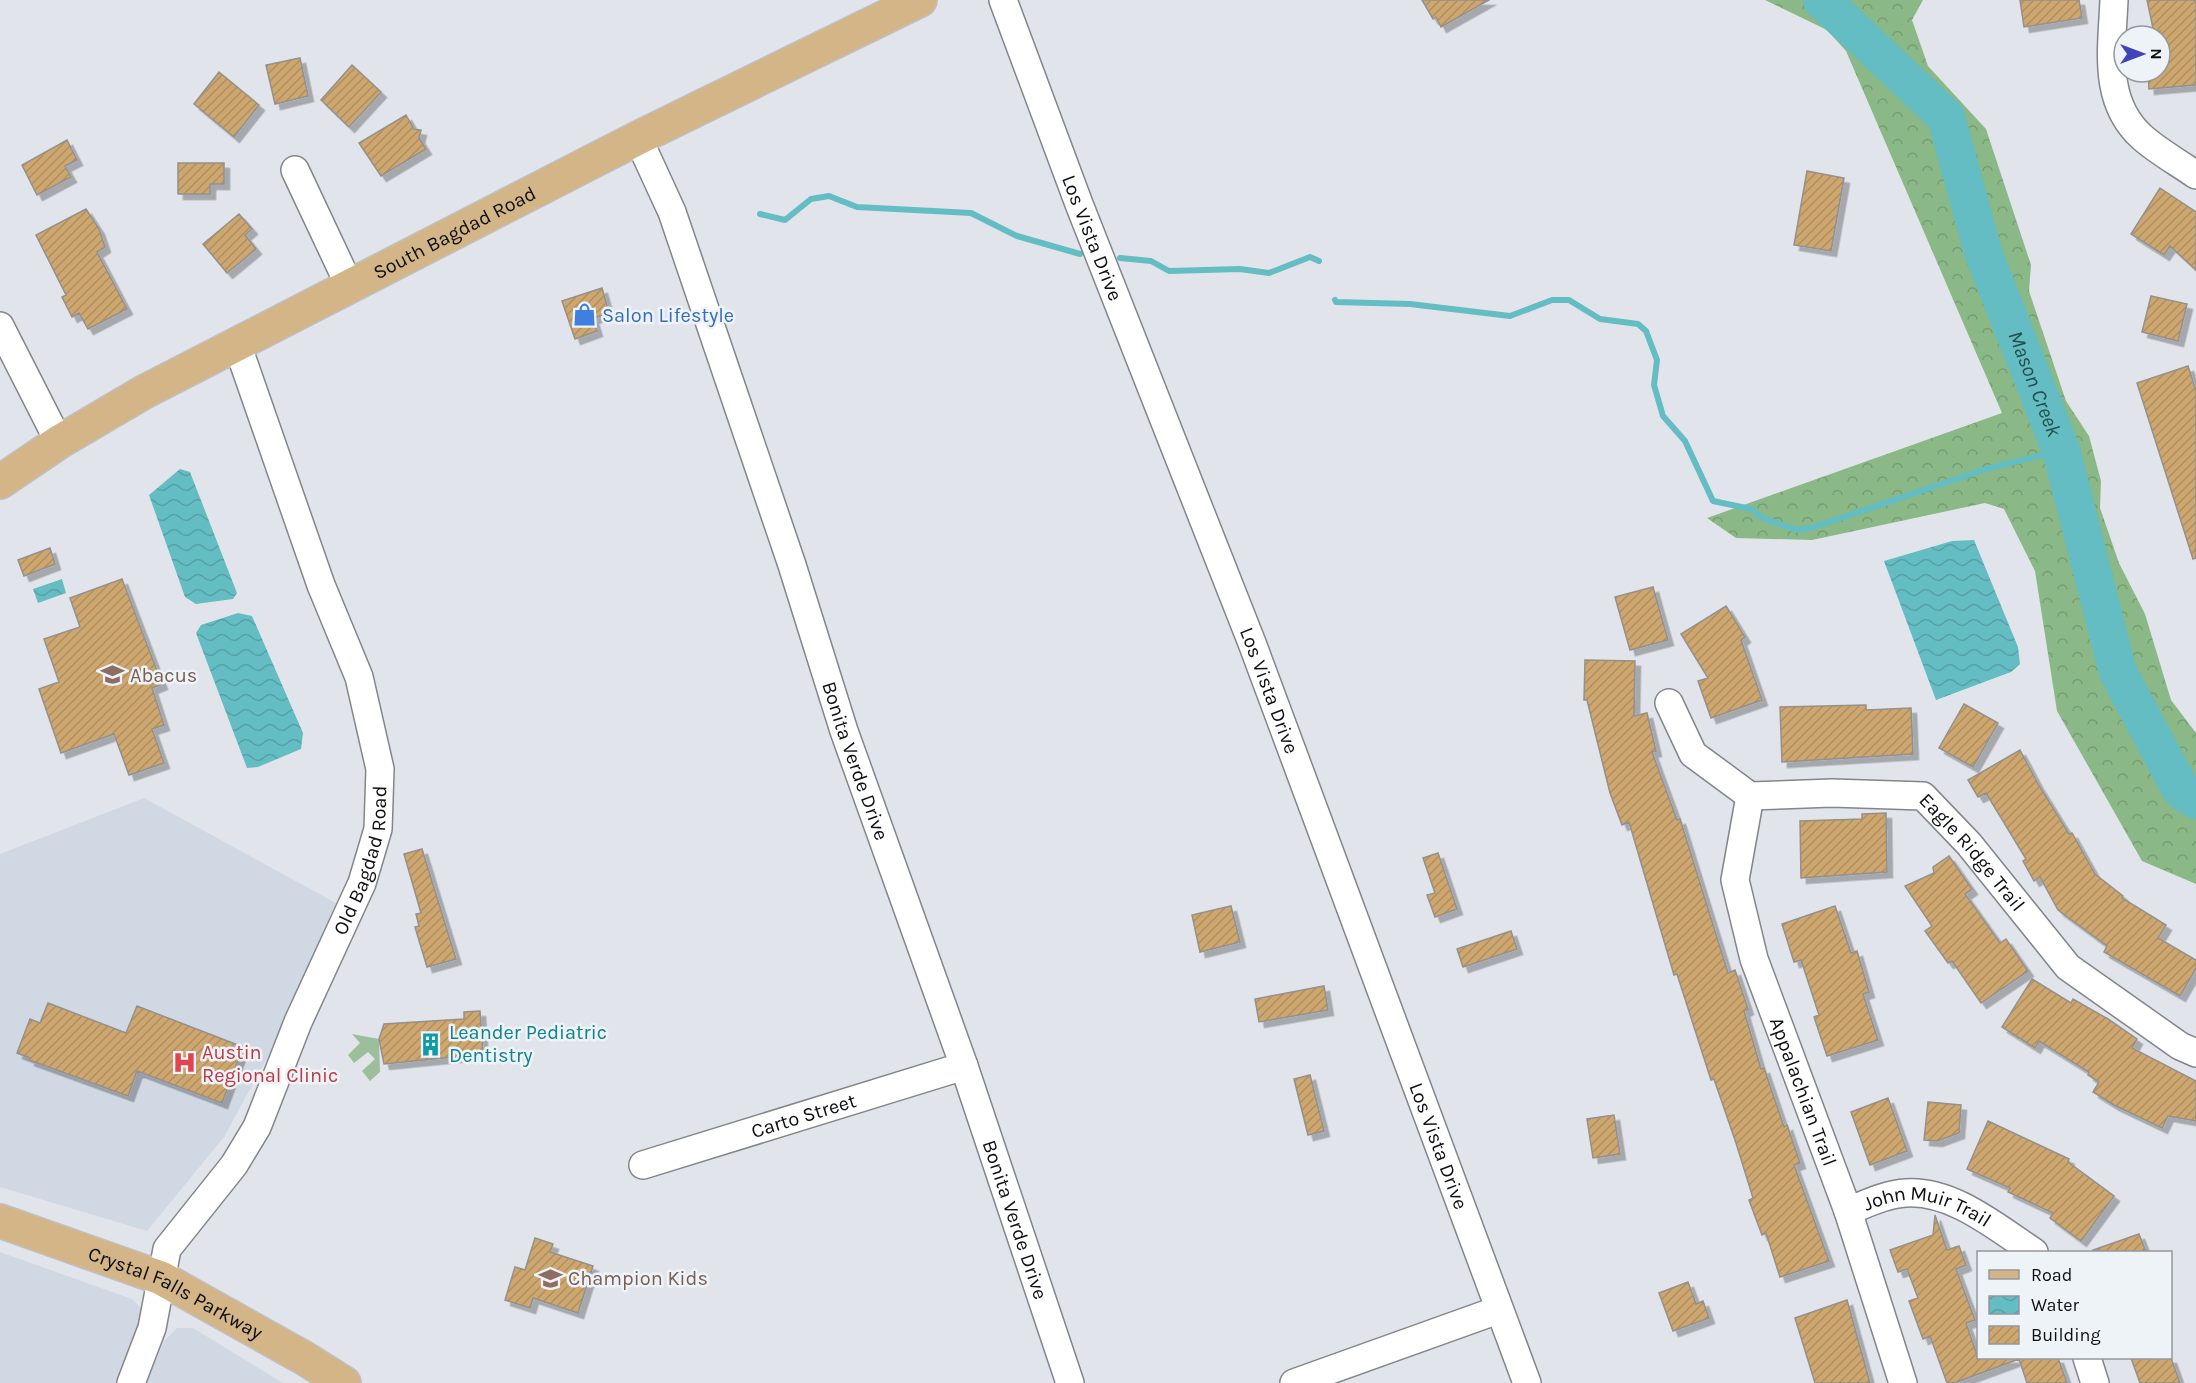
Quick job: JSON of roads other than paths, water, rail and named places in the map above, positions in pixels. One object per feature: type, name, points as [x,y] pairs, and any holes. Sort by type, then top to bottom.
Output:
[{"type":"main road","name":"South Bagdad Road","points":[[0,482],[59,442],[144,392],[638,138],[913,2]]},
{"type":"main road","name":"Crystal Falls Parkway","points":[[0,1221],[161,1278],[344,1383]]},
{"type":"street","name":"Los Vista Drive","points":[[1003,0],[1079,204],[1256,655],[1527,1383]]},
{"type":"street","points":[[2114,0],[2111,80],[2122,112],[2144,139],[2196,176]]},
{"type":"street","name":"Bonita Verde Drive","points":[[638,138],[672,212],[792,565],[844,731],[964,1065],[1070,1383]]},
{"type":"street","points":[[295,170],[350,287]]},
{"type":"street","points":[[0,326],[59,442]]},
{"type":"street","name":"Old Bagdad Road","points":[[131,1383],[152,1329],[167,1248],[234,1165],[257,1127],[298,1022],[363,883],[378,829],[380,770],[359,676],[321,585],[237,344]]},
{"type":"street","points":[[1669,703],[1693,754],[1749,796]]},
{"type":"street","name":"Eagle Ridge Trail","points":[[1749,796],[1832,793],[1923,796],[1969,844],[2068,967],[2180,1046],[2196,1053]]},
{"type":"street","name":"Appalachian Trail","points":[[1749,796],[1734,880],[1754,959],[1848,1211],[1904,1383]]},
{"type":"street","name":"Carto Street","points":[[643,1165],[964,1065]]},
{"type":"street","name":"John Muir Trail","points":[[1848,1211],[1906,1193],[1934,1197],[1961,1205],[2032,1251]]},
{"type":"street","points":[[1294,1383],[1498,1310]]},
{"type":"street","points":[[2087,1359],[2096,1383]]},
{"type":"water","points":[[180,469],[190,472],[237,593],[233,599],[196,604],[185,597],[149,495]]},
{"type":"water","points":[[1974,540],[2018,647],[2020,664],[2011,672],[1936,700],[1884,561],[1952,541]]},
{"type":"water","points":[[62,579],[66,593],[38,603],[33,589]]},
{"type":"water","points":[[238,613],[252,616],[303,733],[301,749],[258,767],[247,768],[196,633],[201,625]]},
{"type":"waterway","name":"Mason Creek","points":[[1822,0],[1946,117],[1983,252],[2061,450],[2118,672],[2181,790],[2196,800]]},
{"type":"waterway","points":[[760,214],[785,220],[811,199],[829,196],[857,207],[971,213],[1017,236],[1080,254]]},
{"type":"waterway","points":[[1120,258],[1151,261],[1169,271],[1240,269],[1269,273],[1310,257],[1319,261]]},
{"type":"waterway","points":[[1335,300],[1336,302],[1410,304],[1510,316],[1552,300],[1569,300],[1600,319],[1638,324],[1646,331],[1657,360],[1654,385],[1663,416],[1685,441],[1713,501],[1751,509],[1762,518],[1796,530],[1814,527],[1983,470],[2061,450]]},
{"type":"place","name":"Salon Lifestyle","points":[[584,315]]},
{"type":"place","name":"Abacus","points":[[112,675]]},
{"type":"place","name":"Leander Pediatric Dentistry","points":[[431,1044]]},
{"type":"place","name":"Austin Regional Clinic","points":[[184,1063]]},
{"type":"place","name":"Champion Kids","points":[[550,1278]]}]
